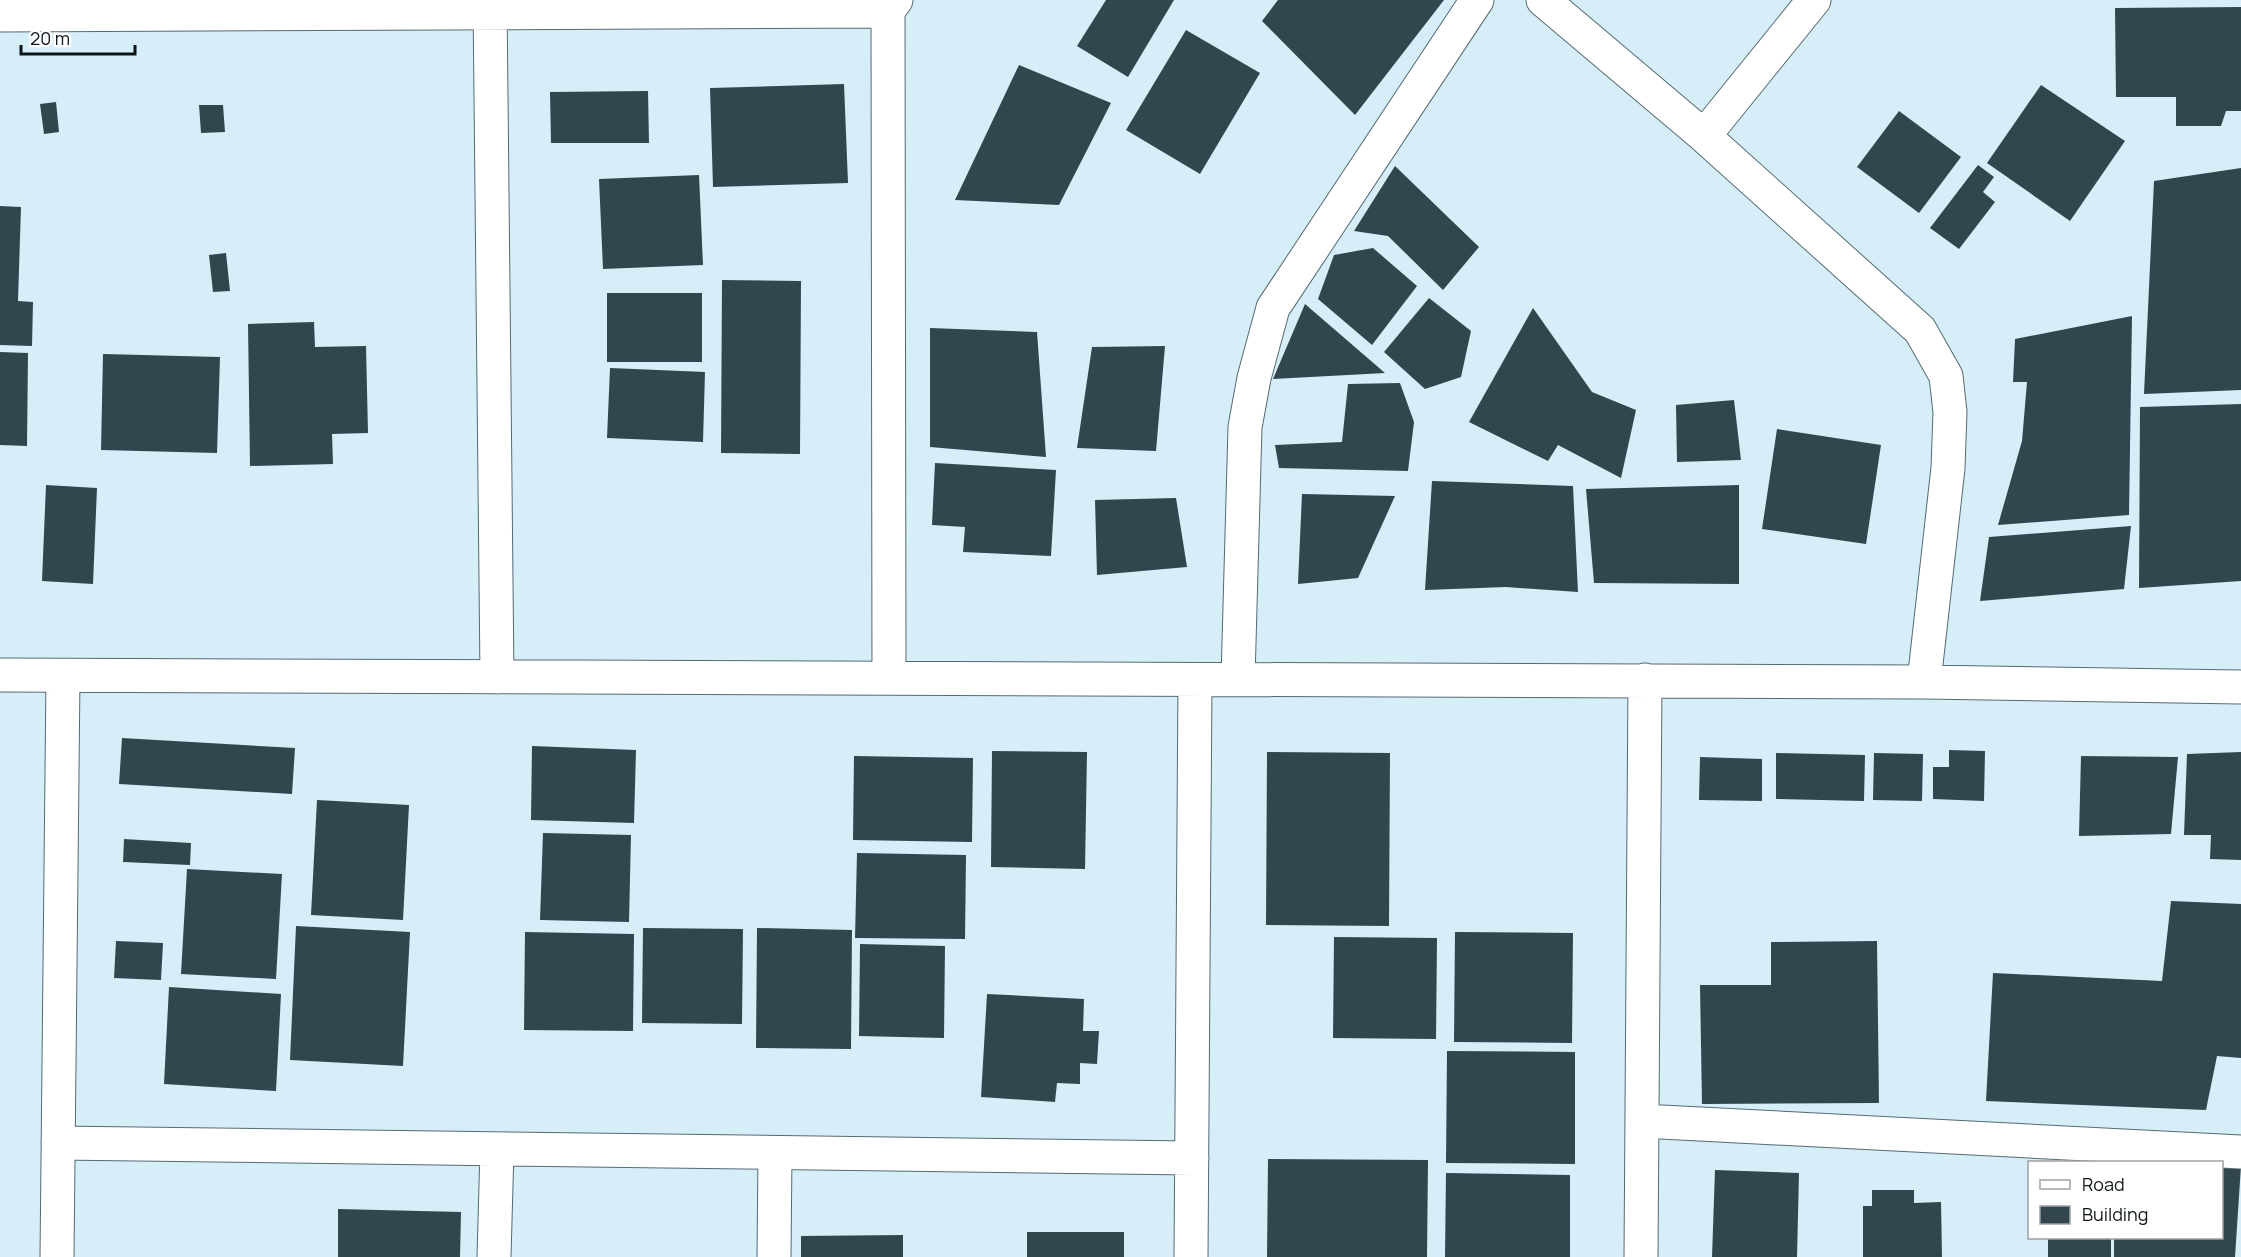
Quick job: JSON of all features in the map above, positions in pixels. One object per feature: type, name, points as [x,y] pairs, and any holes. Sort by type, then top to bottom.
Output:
[{"type":"street","points":[[1238,679],[1245,427],[1254,378],[1273,308],[1477,0]]},
{"type":"street","points":[[1543,0],[1704,136],[1920,330],[1946,376],[1950,412],[1948,468],[1924,682]]},
{"type":"street","points":[[1704,136],[1814,0]]},
{"type":"street","points":[[0,15],[490,6],[892,5],[889,678]]},
{"type":"street","points":[[490,6],[496,677]]},
{"type":"street","points":[[0,675],[1645,680],[2241,687]]},
{"type":"street","points":[[57,1257],[63,676]]},
{"type":"street","points":[[1191,1257],[1195,680]]},
{"type":"street","points":[[1641,1257],[1645,680]]},
{"type":"street","points":[[1642,1122],[2241,1152]]},
{"type":"street","points":[[58,1143],[1192,1158]]},
{"type":"street","points":[[495,1257],[497,1149]]},
{"type":"street","points":[[774,1257],[775,1153]]},
{"type":"building","points":[[1106,0],[1174,0],[1128,77],[1077,46]]},
{"type":"building","points":[[1278,0],[1444,0],[1355,115],[1262,21]]},
{"type":"building","points":[[2241,7],[2241,111],[2226,111],[2221,126],[2176,126],[2176,97],[2116,97],[2115,8]]},
{"type":"building","points":[[1186,30],[1260,73],[1200,174],[1126,130]]},
{"type":"building","points":[[1019,65],[1111,103],[1059,205],[955,200]]},
{"type":"building","points":[[844,84],[848,183],[713,187],[710,88]]},
{"type":"building","points":[[2041,85],[2125,141],[2070,221],[1987,163]]},
{"type":"building","points":[[648,91],[649,143],[551,143],[550,92]]},
{"type":"building","points":[[56,102],[59,132],[44,134],[40,104]]},
{"type":"building","points":[[199,105],[223,105],[225,132],[201,133]]},
{"type":"building","points":[[1899,111],[1961,157],[1919,213],[1857,167]]},
{"type":"building","points":[[1978,165],[1994,177],[1983,192],[1995,202],[1959,249],[1930,228]]},
{"type":"building","points":[[1395,166],[1479,247],[1443,290],[1388,236],[1354,231]]},
{"type":"building","points":[[2241,168],[2241,390],[2144,394],[2154,181]]},
{"type":"building","points":[[699,175],[703,265],[603,269],[599,179]]},
{"type":"building","points":[[0,206],[21,207],[18,301],[33,302],[32,346],[0,345]]},
{"type":"building","points":[[1373,248],[1417,286],[1372,345],[1318,299],[1334,255]]},
{"type":"building","points":[[226,253],[230,291],[213,292],[209,255]]},
{"type":"building","points":[[722,280],[801,281],[800,454],[721,453]]},
{"type":"building","points":[[607,293],[702,293],[702,362],[607,362]]},
{"type":"building","points":[[1429,298],[1471,331],[1461,377],[1425,389],[1384,352]]},
{"type":"building","points":[[1305,304],[1385,373],[1273,379]]},
{"type":"building","points":[[1533,308],[1592,392],[1636,410],[1621,478],[1558,445],[1548,461],[1469,422]]},
{"type":"building","points":[[2132,316],[2129,515],[1998,525],[2022,441],[2027,382],[2013,382],[2015,339]]},
{"type":"building","points":[[314,322],[315,347],[366,346],[368,433],[332,434],[333,464],[250,466],[248,324]]},
{"type":"building","points":[[930,328],[1037,332],[1046,457],[930,447]]},
{"type":"building","points":[[1165,346],[1156,451],[1077,448],[1092,347]]},
{"type":"building","points":[[0,352],[28,353],[27,446],[0,445]]},
{"type":"building","points":[[103,354],[220,357],[217,453],[101,450]]},
{"type":"building","points":[[610,368],[705,372],[703,442],[607,438]]},
{"type":"building","points":[[1400,383],[1414,422],[1408,471],[1279,468],[1275,445],[1342,442],[1348,384]]},
{"type":"building","points":[[1734,400],[1741,460],[1677,462],[1676,405]]},
{"type":"building","points":[[2241,404],[2241,581],[2139,588],[2140,407]]},
{"type":"building","points":[[1777,429],[1881,445],[1866,544],[1762,529]]},
{"type":"building","points":[[935,463],[1056,470],[1051,556],[963,552],[965,527],[932,525]]},
{"type":"building","points":[[1432,481],[1573,486],[1578,592],[1506,587],[1425,590]]},
{"type":"building","points":[[46,485],[97,488],[93,584],[42,581]]},
{"type":"building","points":[[1739,485],[1739,584],[1594,583],[1586,489]]},
{"type":"building","points":[[1302,494],[1395,496],[1358,578],[1298,584]]},
{"type":"building","points":[[1176,498],[1187,567],[1097,575],[1095,500]]},
{"type":"building","points":[[2131,526],[2124,589],[1980,601],[1989,537]]},
{"type":"building","points":[[122,738],[295,748],[292,794],[119,784]]},
{"type":"building","points":[[532,746],[636,750],[634,823],[531,820]]},
{"type":"building","points":[[1949,750],[1985,751],[1984,801],[1933,799],[1933,767],[1949,767]]},
{"type":"building","points":[[992,751],[1087,752],[1085,869],[991,867]]},
{"type":"building","points":[[1267,752],[1390,753],[1389,926],[1266,925]]},
{"type":"building","points":[[2241,752],[2241,860],[2210,859],[2211,835],[2184,835],[2187,754]]},
{"type":"building","points":[[1776,753],[1865,755],[1864,801],[1776,799]]},
{"type":"building","points":[[1874,753],[1923,754],[1922,801],[1873,800]]},
{"type":"building","points":[[854,756],[973,758],[972,842],[853,840]]},
{"type":"building","points":[[2081,756],[2178,757],[2171,834],[2079,836]]},
{"type":"building","points":[[1700,757],[1762,759],[1762,801],[1699,800]]},
{"type":"building","points":[[317,800],[409,805],[403,920],[311,915]]},
{"type":"building","points":[[543,833],[631,835],[629,922],[540,920]]},
{"type":"building","points":[[124,839],[191,843],[190,865],[123,862]]},
{"type":"building","points":[[857,853],[966,855],[965,939],[855,938]]},
{"type":"building","points":[[187,869],[282,874],[276,979],[181,974]]},
{"type":"building","points":[[2171,901],[2241,904],[2241,1058],[2217,1056],[2206,1110],[1986,1101],[1993,973],[2162,981]]},
{"type":"building","points":[[296,926],[410,932],[403,1066],[290,1060]]},
{"type":"building","points":[[643,928],[743,929],[742,1024],[642,1023]]},
{"type":"building","points":[[757,928],[852,930],[851,1049],[756,1048]]},
{"type":"building","points":[[525,932],[634,934],[633,1031],[524,1030]]},
{"type":"building","points":[[1455,932],[1573,933],[1572,1043],[1454,1042]]},
{"type":"building","points":[[1334,937],[1437,938],[1436,1039],[1333,1038]]},
{"type":"building","points":[[116,941],[163,943],[161,980],[114,978]]},
{"type":"building","points":[[1877,941],[1879,1103],[1702,1104],[1700,985],[1771,985],[1771,942]]},
{"type":"building","points":[[860,944],[945,946],[944,1038],[859,1036]]},
{"type":"building","points":[[169,987],[281,994],[276,1091],[164,1084]]},
{"type":"building","points":[[987,994],[1084,999],[1083,1031],[1099,1031],[1097,1064],[1080,1063],[1080,1084],[1057,1083],[1055,1102],[981,1097]]},
{"type":"building","points":[[1447,1051],[1575,1052],[1575,1164],[1446,1163]]},
{"type":"building","points":[[1268,1159],[1428,1160],[1427,1257],[1267,1257]]},
{"type":"building","points":[[2223,1162],[2241,1166],[2235,1257],[2114,1257],[2114,1239],[2223,1239]]},
{"type":"building","points":[[1715,1170],[1799,1173],[1797,1257],[1712,1257]]},
{"type":"building","points":[[1446,1173],[1570,1175],[1570,1257],[1445,1257]]},
{"type":"building","points":[[1872,1190],[1914,1190],[1914,1203],[1941,1202],[1942,1257],[1863,1257],[1863,1206],[1872,1206]]},
{"type":"building","points":[[338,1209],[461,1212],[460,1257],[338,1257]]},
{"type":"building","points":[[1027,1232],[1124,1232],[1124,1257],[1027,1257]]},
{"type":"building","points":[[903,1235],[903,1257],[801,1257],[801,1236]]},
{"type":"building","points":[[2048,1239],[2111,1239],[2111,1257],[2048,1257]]}]
